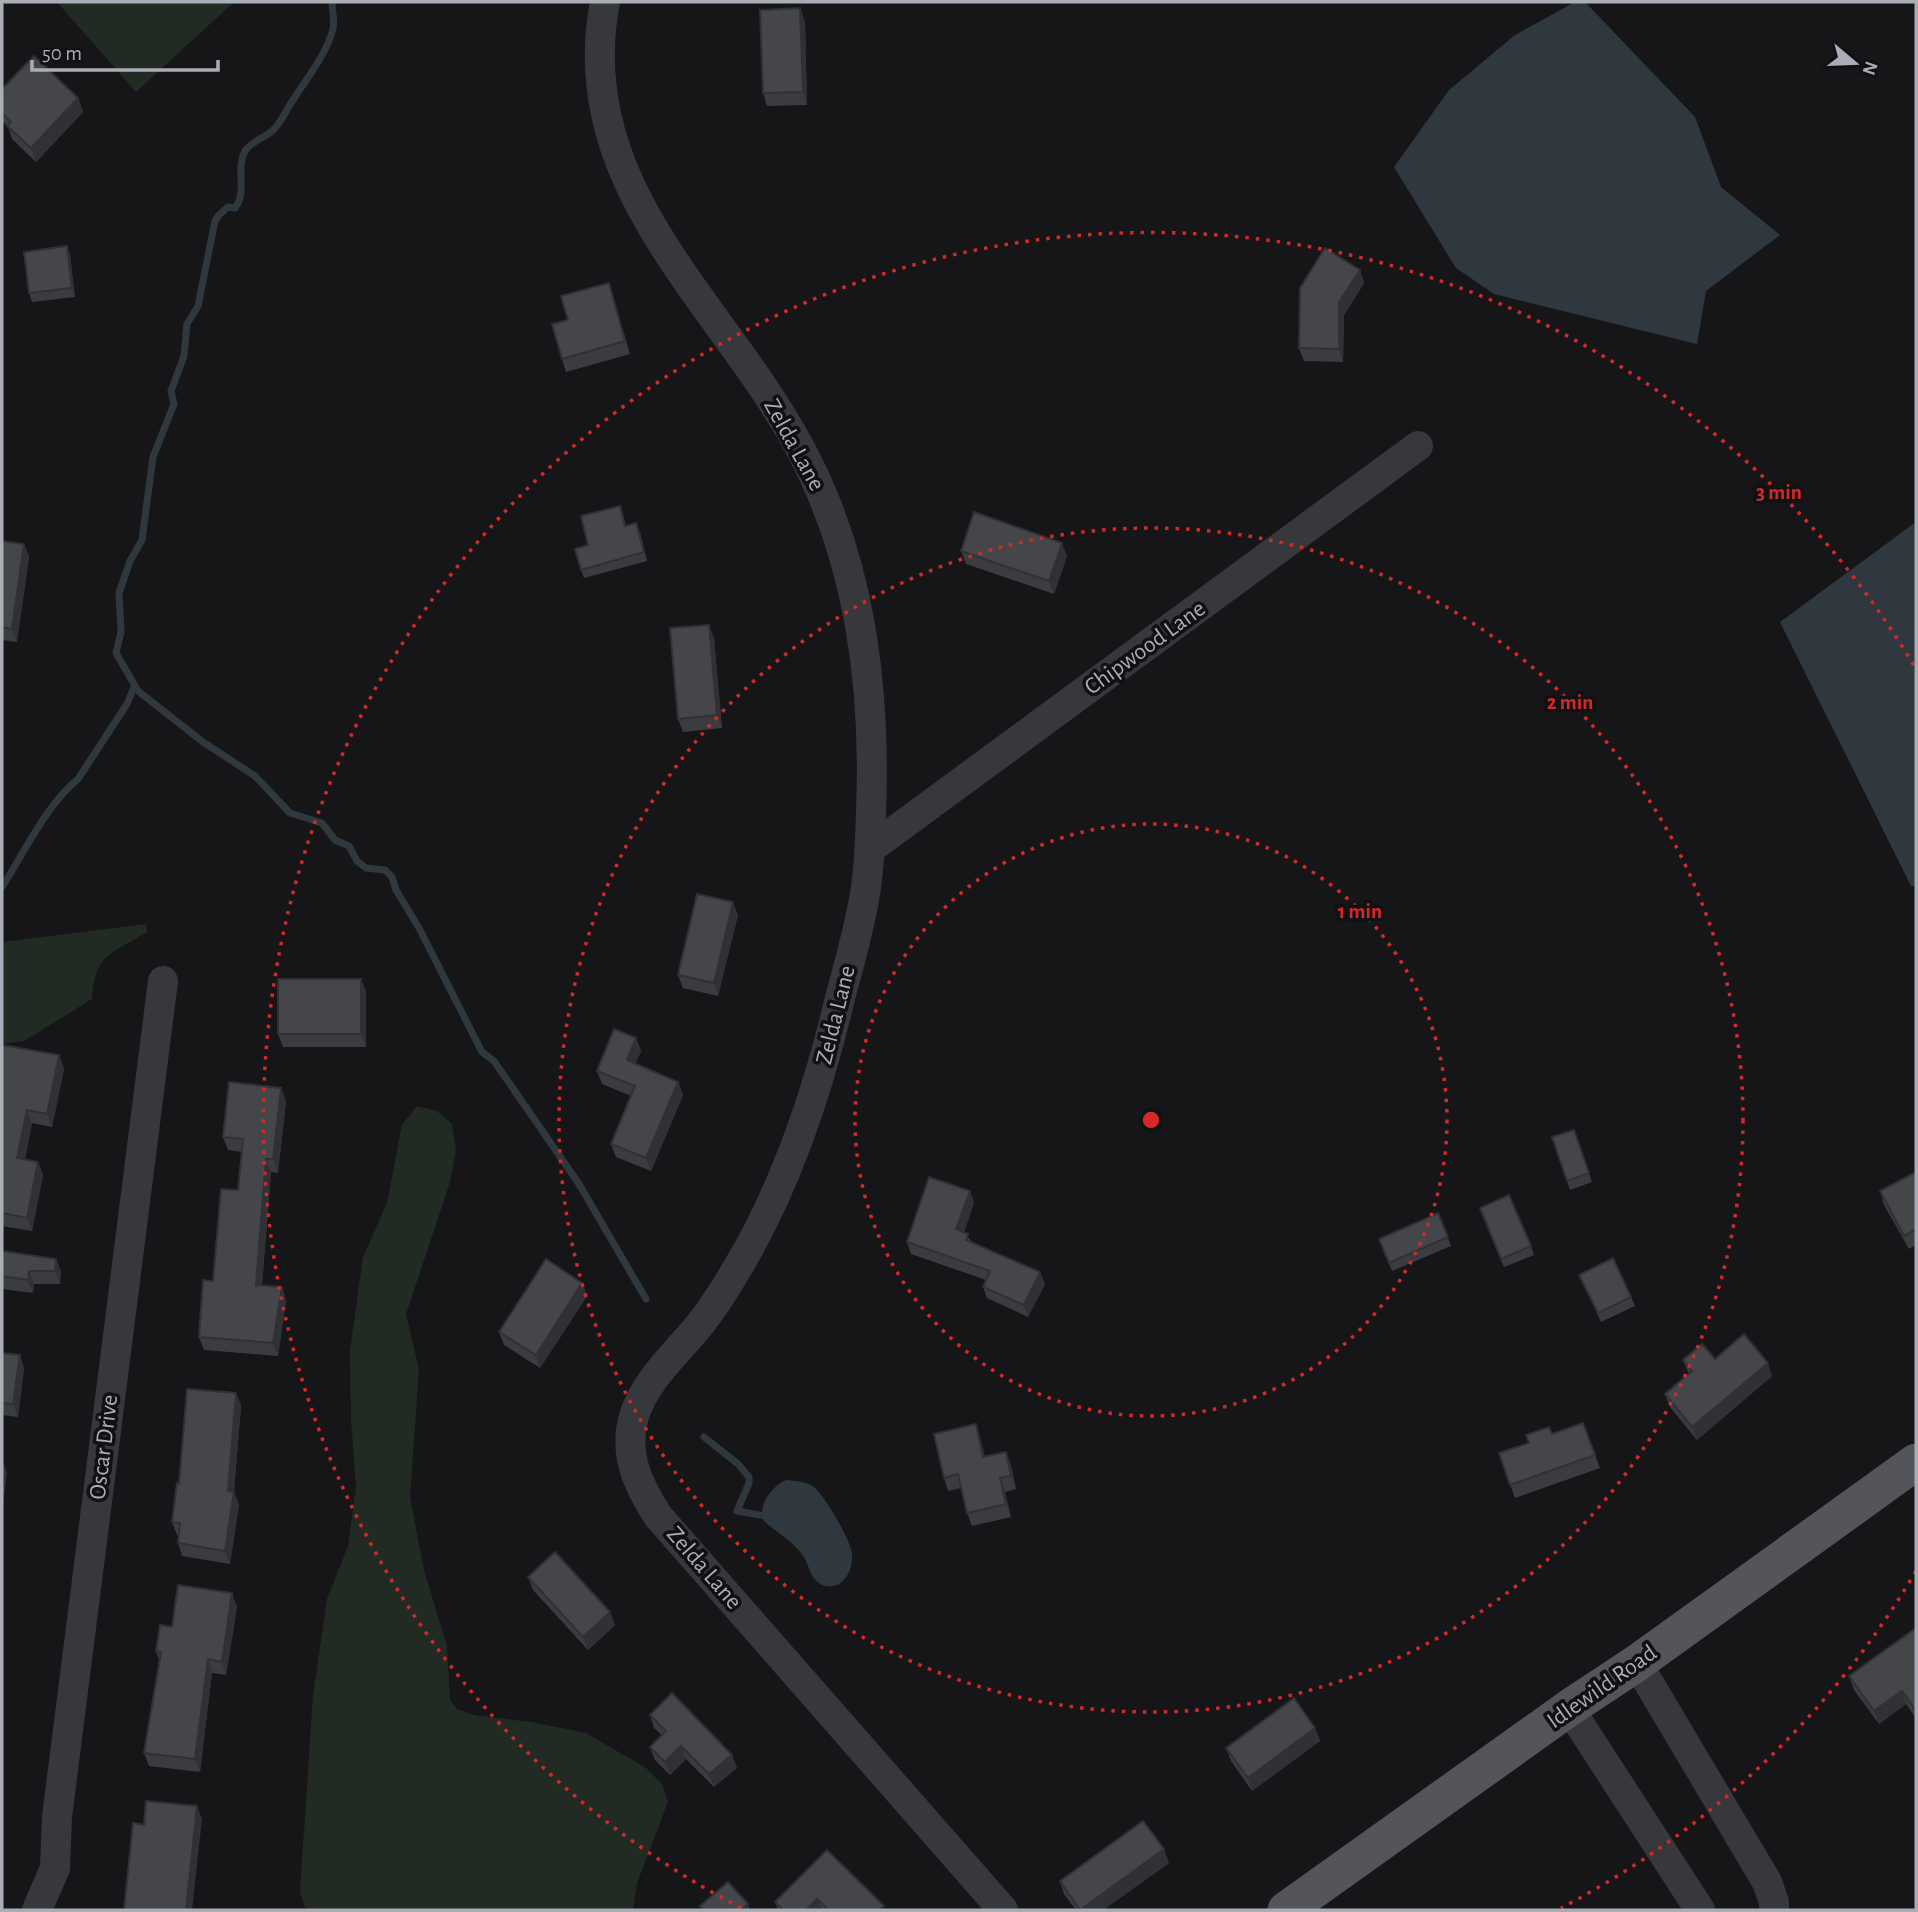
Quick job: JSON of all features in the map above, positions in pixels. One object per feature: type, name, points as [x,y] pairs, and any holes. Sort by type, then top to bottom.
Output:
[{"type":"main road","name":"Idlewild Road","points":[[1286,1910],[1569,1708],[1637,1663],[1916,1462]]},
{"type":"street","name":"Zelda Lane","points":[[605,2],[601,24],[601,76],[615,149],[636,199],[658,240],[779,412],[801,449],[836,528],[861,630],[873,750],[870,849],[863,906],[815,1093],[773,1200],[739,1265],[708,1313],[667,1360],[640,1401],[634,1418],[630,1458],[638,1482],[658,1516],[1003,1910]]},
{"type":"street","name":"Chipwood Lane","points":[[870,849],[1418,446]]},
{"type":"street","name":"Oscar Drive","points":[[37,1910],[55,1867],[57,1817],[163,981]]},
{"type":"street","points":[[1637,1663],[1766,1882],[1774,1910]]},
{"type":"street","points":[[1569,1708],[1700,1910]]},
{"type":"shaded area","points":[[57,2],[234,2],[136,92]]},
{"type":"shaded area","points":[[1575,2],[1585,2],[1695,117],[1721,187],[1780,235],[1706,291],[1697,344],[1494,294],[1456,268],[1394,167],[1449,90],[1515,35]]},
{"type":"shaded area","points":[[1916,522],[1916,886],[1911,886],[1780,622]]},
{"type":"shaded area","points":[[146,924],[147,932],[107,956],[101,963],[92,999],[24,1041],[2,1044],[2,942]]},
{"type":"shaded area","points":[[417,1106],[437,1111],[452,1124],[456,1150],[450,1182],[406,1314],[419,1369],[410,1497],[424,1570],[447,1646],[450,1700],[457,1709],[474,1715],[531,1722],[586,1733],[646,1768],[662,1784],[668,1802],[637,1883],[633,1910],[306,1910],[300,1892],[313,1695],[327,1599],[348,1546],[356,1487],[350,1351],[363,1257],[387,1203],[402,1125]]},
{"type":"shaded area","points":[[786,1480],[806,1483],[817,1490],[845,1534],[851,1549],[852,1564],[846,1577],[835,1586],[816,1581],[797,1548],[764,1521],[762,1515],[767,1497]]},
{"type":"building","points":[[800,8],[803,92],[763,93],[760,10]]},
{"type":"building","points":[[34,56],[78,98],[31,148],[7,126],[11,122],[2,113],[2,89]]},
{"type":"building","points":[[67,246],[72,288],[29,293],[24,252]]},
{"type":"building","points":[[1325,248],[1360,270],[1339,302],[1339,349],[1299,348],[1300,288]]},
{"type":"building","points":[[609,283],[625,341],[562,359],[552,324],[568,320],[561,296]]},
{"type":"building","points":[[620,506],[625,526],[636,523],[644,552],[581,570],[575,549],[588,545],[581,516]]},
{"type":"building","points":[[974,512],[1062,543],[1049,581],[961,551]]},
{"type":"building","points":[[2,541],[24,544],[12,629],[2,627]]},
{"type":"building","points":[[709,625],[717,715],[678,719],[670,628]]},
{"type":"building","points":[[697,894],[733,902],[714,983],[678,975]]},
{"type":"building","points":[[278,979],[361,979],[361,1034],[278,1034]]},
{"type":"building","points":[[614,1029],[636,1038],[627,1060],[678,1082],[646,1158],[611,1144],[635,1086],[597,1071]]},
{"type":"building","points":[[2,1045],[59,1055],[47,1114],[27,1110],[17,1158],[38,1162],[27,1218],[2,1213]]},
{"type":"building","points":[[229,1082],[281,1088],[273,1159],[266,1159],[256,1285],[282,1287],[273,1343],[199,1337],[203,1280],[213,1281],[221,1189],[238,1190],[243,1139],[223,1137]]},
{"type":"building","points":[[1574,1130],[1589,1173],[1567,1181],[1552,1137]]},
{"type":"building","points":[[1916,1172],[1916,1229],[1904,1236],[1880,1191]]},
{"type":"building","points":[[929,1177],[970,1191],[956,1229],[968,1234],[966,1240],[1040,1272],[1024,1305],[983,1287],[990,1271],[907,1242]]},
{"type":"building","points":[[1509,1195],[1531,1246],[1501,1259],[1480,1208]]},
{"type":"building","points":[[1438,1213],[1448,1237],[1389,1263],[1379,1239]]},
{"type":"building","points":[[2,1251],[56,1259],[55,1271],[29,1271],[28,1280],[2,1276]]},
{"type":"building","points":[[1613,1258],[1631,1297],[1598,1313],[1579,1275]]},
{"type":"building","points":[[546,1259],[582,1283],[536,1355],[499,1332]]},
{"type":"building","points":[[1744,1334],[1768,1363],[1692,1427],[1665,1394],[1692,1371],[1683,1360],[1702,1344],[1715,1359]]},
{"type":"building","points":[[2,1353],[20,1355],[13,1404],[2,1403]]},
{"type":"building","points":[[187,1389],[236,1393],[228,1491],[234,1492],[225,1551],[178,1543],[180,1523],[172,1522],[177,1483],[179,1484]]},
{"type":"building","points":[[1583,1423],[1595,1455],[1510,1485],[1499,1453],[1529,1443],[1526,1435],[1549,1427],[1552,1434]]},
{"type":"building","points":[[976,1424],[983,1457],[1006,1452],[1011,1476],[1000,1478],[1006,1504],[967,1513],[958,1474],[944,1478],[934,1434]]},
{"type":"building","points":[[555,1552],[610,1612],[583,1637],[528,1577]]},
{"type":"building","points":[[178,1585],[232,1593],[222,1662],[208,1659],[195,1759],[144,1753],[161,1652],[156,1651],[160,1625],[172,1627]]},
{"type":"building","points":[[1916,1628],[1916,1711],[1902,1691],[1874,1711],[1849,1676]]},
{"type":"building","points":[[672,1693],[732,1755],[709,1774],[681,1746],[665,1762],[650,1747],[666,1731],[650,1715]]},
{"type":"building","points":[[1294,1698],[1315,1728],[1248,1778],[1226,1748]]},
{"type":"building","points":[[146,1801],[197,1806],[186,1910],[124,1910],[133,1823],[144,1825]]},
{"type":"building","points":[[1143,1821],[1164,1849],[1080,1910],[1060,1881]]},
{"type":"building","points":[[827,1850],[884,1906],[879,1910],[829,1910],[817,1899],[806,1910],[783,1910],[775,1902]]},
{"type":"building","points":[[728,1882],[748,1904],[741,1910],[704,1910],[700,1906]]},
{"type":"waterway","points":[[332,2],[333,29],[321,57],[278,125],[245,151],[241,165],[239,201],[235,208],[228,207],[215,221],[198,306],[187,324],[184,356],[171,391],[174,404],[153,457],[142,540],[130,561],[119,593],[121,632],[116,653],[138,691],[203,742],[255,776],[290,813],[322,823],[335,840],[349,846],[357,861],[366,868],[385,870],[392,877],[396,890],[419,928],[482,1052],[494,1061],[579,1184],[646,1299]]},
{"type":"waterway","points":[[2,887],[46,815],[78,779],[127,704],[134,687]]},
{"type":"waterway","points":[[704,1437],[738,1464],[749,1477],[737,1511],[771,1517]]}]
